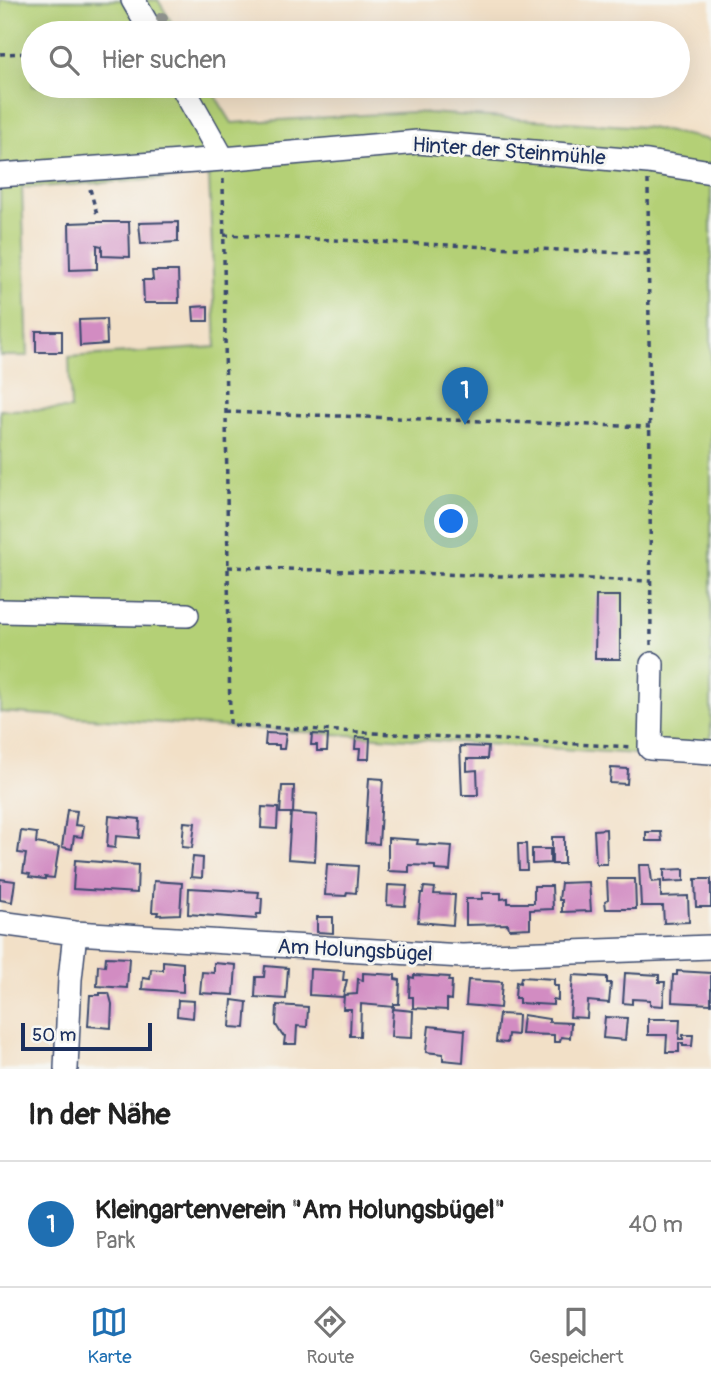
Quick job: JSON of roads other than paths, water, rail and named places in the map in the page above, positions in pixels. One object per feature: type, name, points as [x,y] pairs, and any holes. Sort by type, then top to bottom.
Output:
[{"type":"street","points":[[133,0],[145,21]]},
{"type":"street","points":[[189,98],[223,159]]},
{"type":"street","name":"Hinter der Steinmühle","points":[[0,175],[418,142],[648,162],[711,172]]},
{"type":"street","points":[[0,611],[187,614]]},
{"type":"street","points":[[652,664],[650,748],[711,752]]},
{"type":"street","name":"Am Holungsbügel","points":[[0,923],[75,933],[462,956],[711,947]]},
{"type":"street","points":[[66,1069],[75,933]]},
{"type":"place","name":"Kleingartenverein \"Am Holungsbügel\"","points":[[465,425]]}]
